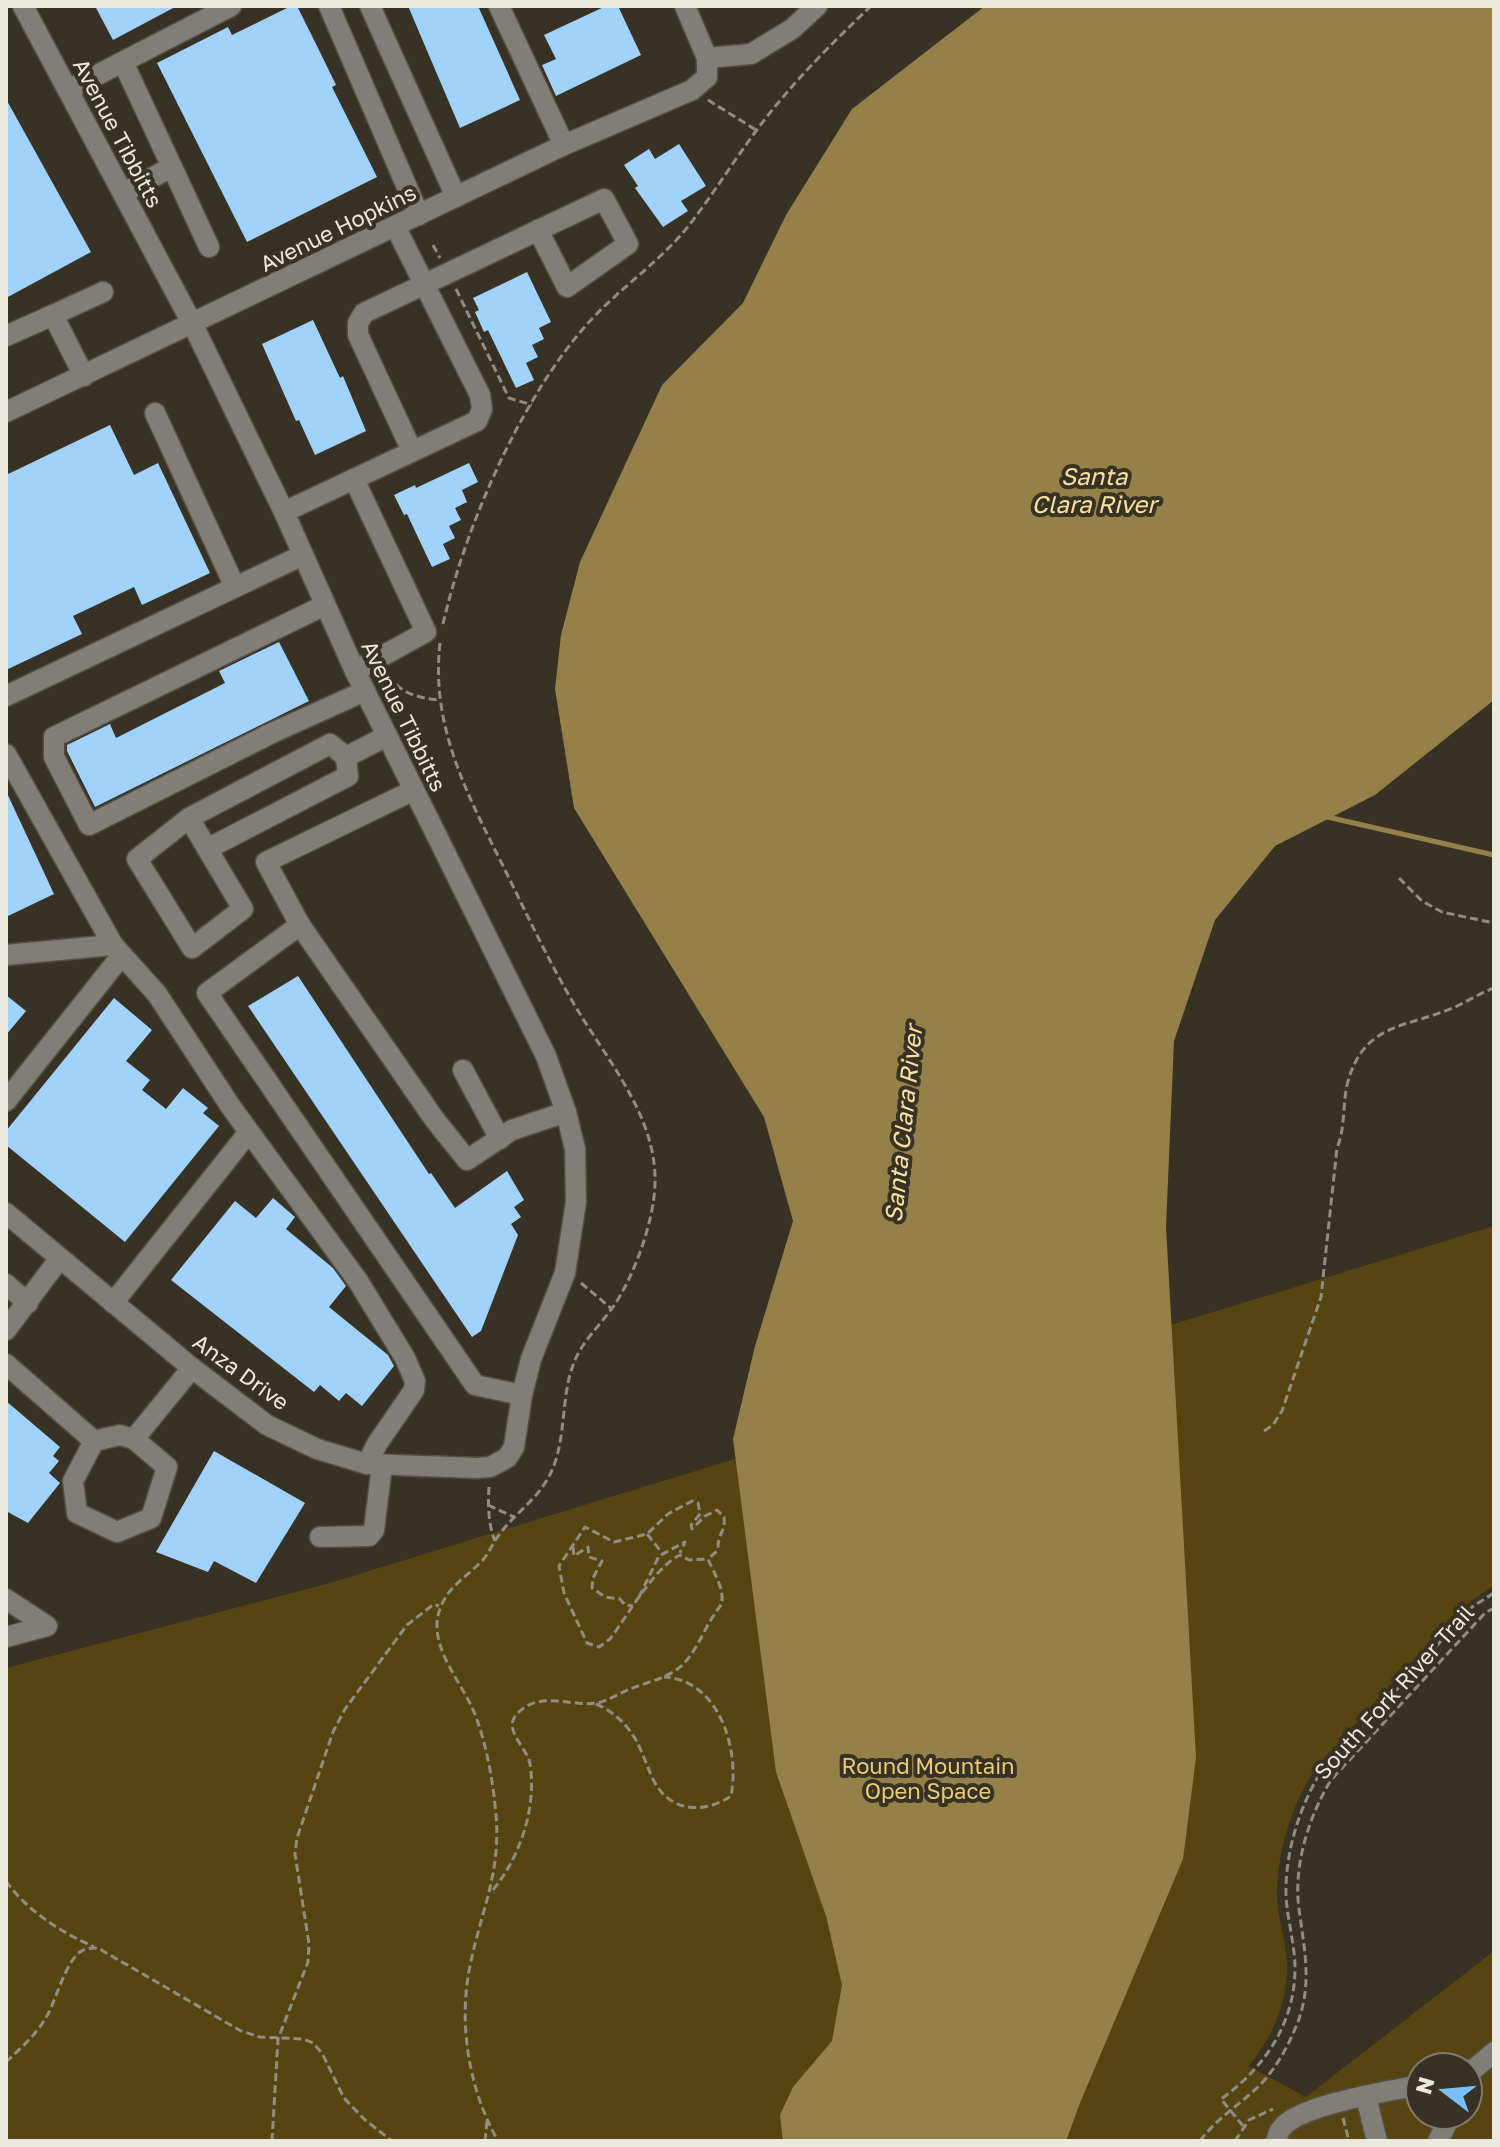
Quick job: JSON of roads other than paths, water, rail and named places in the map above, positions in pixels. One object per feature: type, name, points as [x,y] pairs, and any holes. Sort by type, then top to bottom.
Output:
[{"type":"street","name":"Avenue Tibbitts","points":[[23,6],[193,325],[284,512],[355,671],[546,1056],[566,1112],[575,1149],[576,1202],[565,1273],[531,1359],[514,1447],[507,1458],[490,1467]]},
{"type":"street","points":[[68,90],[231,6]]},
{"type":"street","points":[[329,6],[419,215]]},
{"type":"street","points":[[370,6],[456,197]]},
{"type":"street","points":[[499,6],[564,145]]},
{"type":"street","points":[[685,6],[707,58],[751,54],[792,29],[817,6]]},
{"type":"street","name":"Avenue Hopkins","points":[[6,412],[564,145],[692,90],[707,77],[707,58]]},
{"type":"street","points":[[123,62],[209,247]]},
{"type":"street","points":[[123,193],[172,167]]},
{"type":"street","points":[[412,451],[358,335],[358,323],[364,313],[538,230],[604,199],[628,244],[567,287],[538,230]]},
{"type":"street","points":[[284,512],[477,421],[482,409],[480,395],[395,226]]},
{"type":"street","points":[[6,336],[103,292]]},
{"type":"street","points":[[53,315],[84,376]]},
{"type":"street","points":[[155,413],[235,587]]},
{"type":"street","points":[[354,479],[426,632],[355,671]]},
{"type":"street","points":[[6,696],[303,555]]},
{"type":"street","points":[[325,605],[54,737],[54,757],[89,825],[274,732],[365,691]]},
{"type":"street","points":[[346,757],[387,736]]},
{"type":"street","points":[[189,818],[207,849],[243,909],[192,948],[137,859],[189,818],[330,744],[346,757],[348,776],[207,849]]},
{"type":"street","points":[[6,754],[118,950],[157,994],[249,1132],[358,1281],[405,1358],[415,1381],[414,1390],[377,1444],[374,1530],[369,1536],[320,1537]]},
{"type":"street","points":[[414,790],[266,862],[300,925],[435,1120],[467,1160],[512,1130],[566,1112]]},
{"type":"street","points":[[300,925],[207,993],[475,1385],[522,1395]]},
{"type":"street","points":[[6,955],[118,950]]},
{"type":"street","points":[[6,1101],[118,950]]},
{"type":"street","points":[[463,1070],[500,1139]]},
{"type":"street","points":[[113,1303],[249,1132]]},
{"type":"street","name":"Anza Drive","points":[[6,1213],[192,1368],[267,1425],[317,1449],[374,1465],[490,1467]]},
{"type":"street","points":[[6,1330],[60,1258]]},
{"type":"street","points":[[6,1284],[28,1303]]},
{"type":"street","points":[[6,1364],[94,1441]]},
{"type":"street","points":[[134,1439],[192,1368]]},
{"type":"street","points":[[120,1435],[134,1439],[167,1467],[151,1518],[117,1532],[77,1513],[73,1481],[94,1441],[120,1435]]},
{"type":"street","points":[[6,1599],[47,1626],[6,1637]]},
{"type":"street","points":[[1276,2141],[1281,2128],[1293,2118],[1331,2103],[1404,2089]]},
{"type":"street","points":[[1366,2097],[1377,2141]]},
{"type":"water","name":"Santa Clara River","points":[[985,6],[1494,6],[1494,700],[1375,795],[1275,846],[1215,920],[1174,1041],[1166,1227],[1196,1758],[1183,1859],[1066,2141],[783,2141],[780,2115],[793,2087],[832,2041],[842,1985],[826,1916],[776,1772],[733,1439],[755,1346],[793,1221],[764,1117],[574,808],[555,689],[561,635],[580,562],[662,385],[743,303],[786,215],[852,109]]},
{"type":"waterway","points":[[1323,816],[1494,855]]},
{"type":"park label","name":"Round Mountain Open Space","points":[[928,1778]]}]
